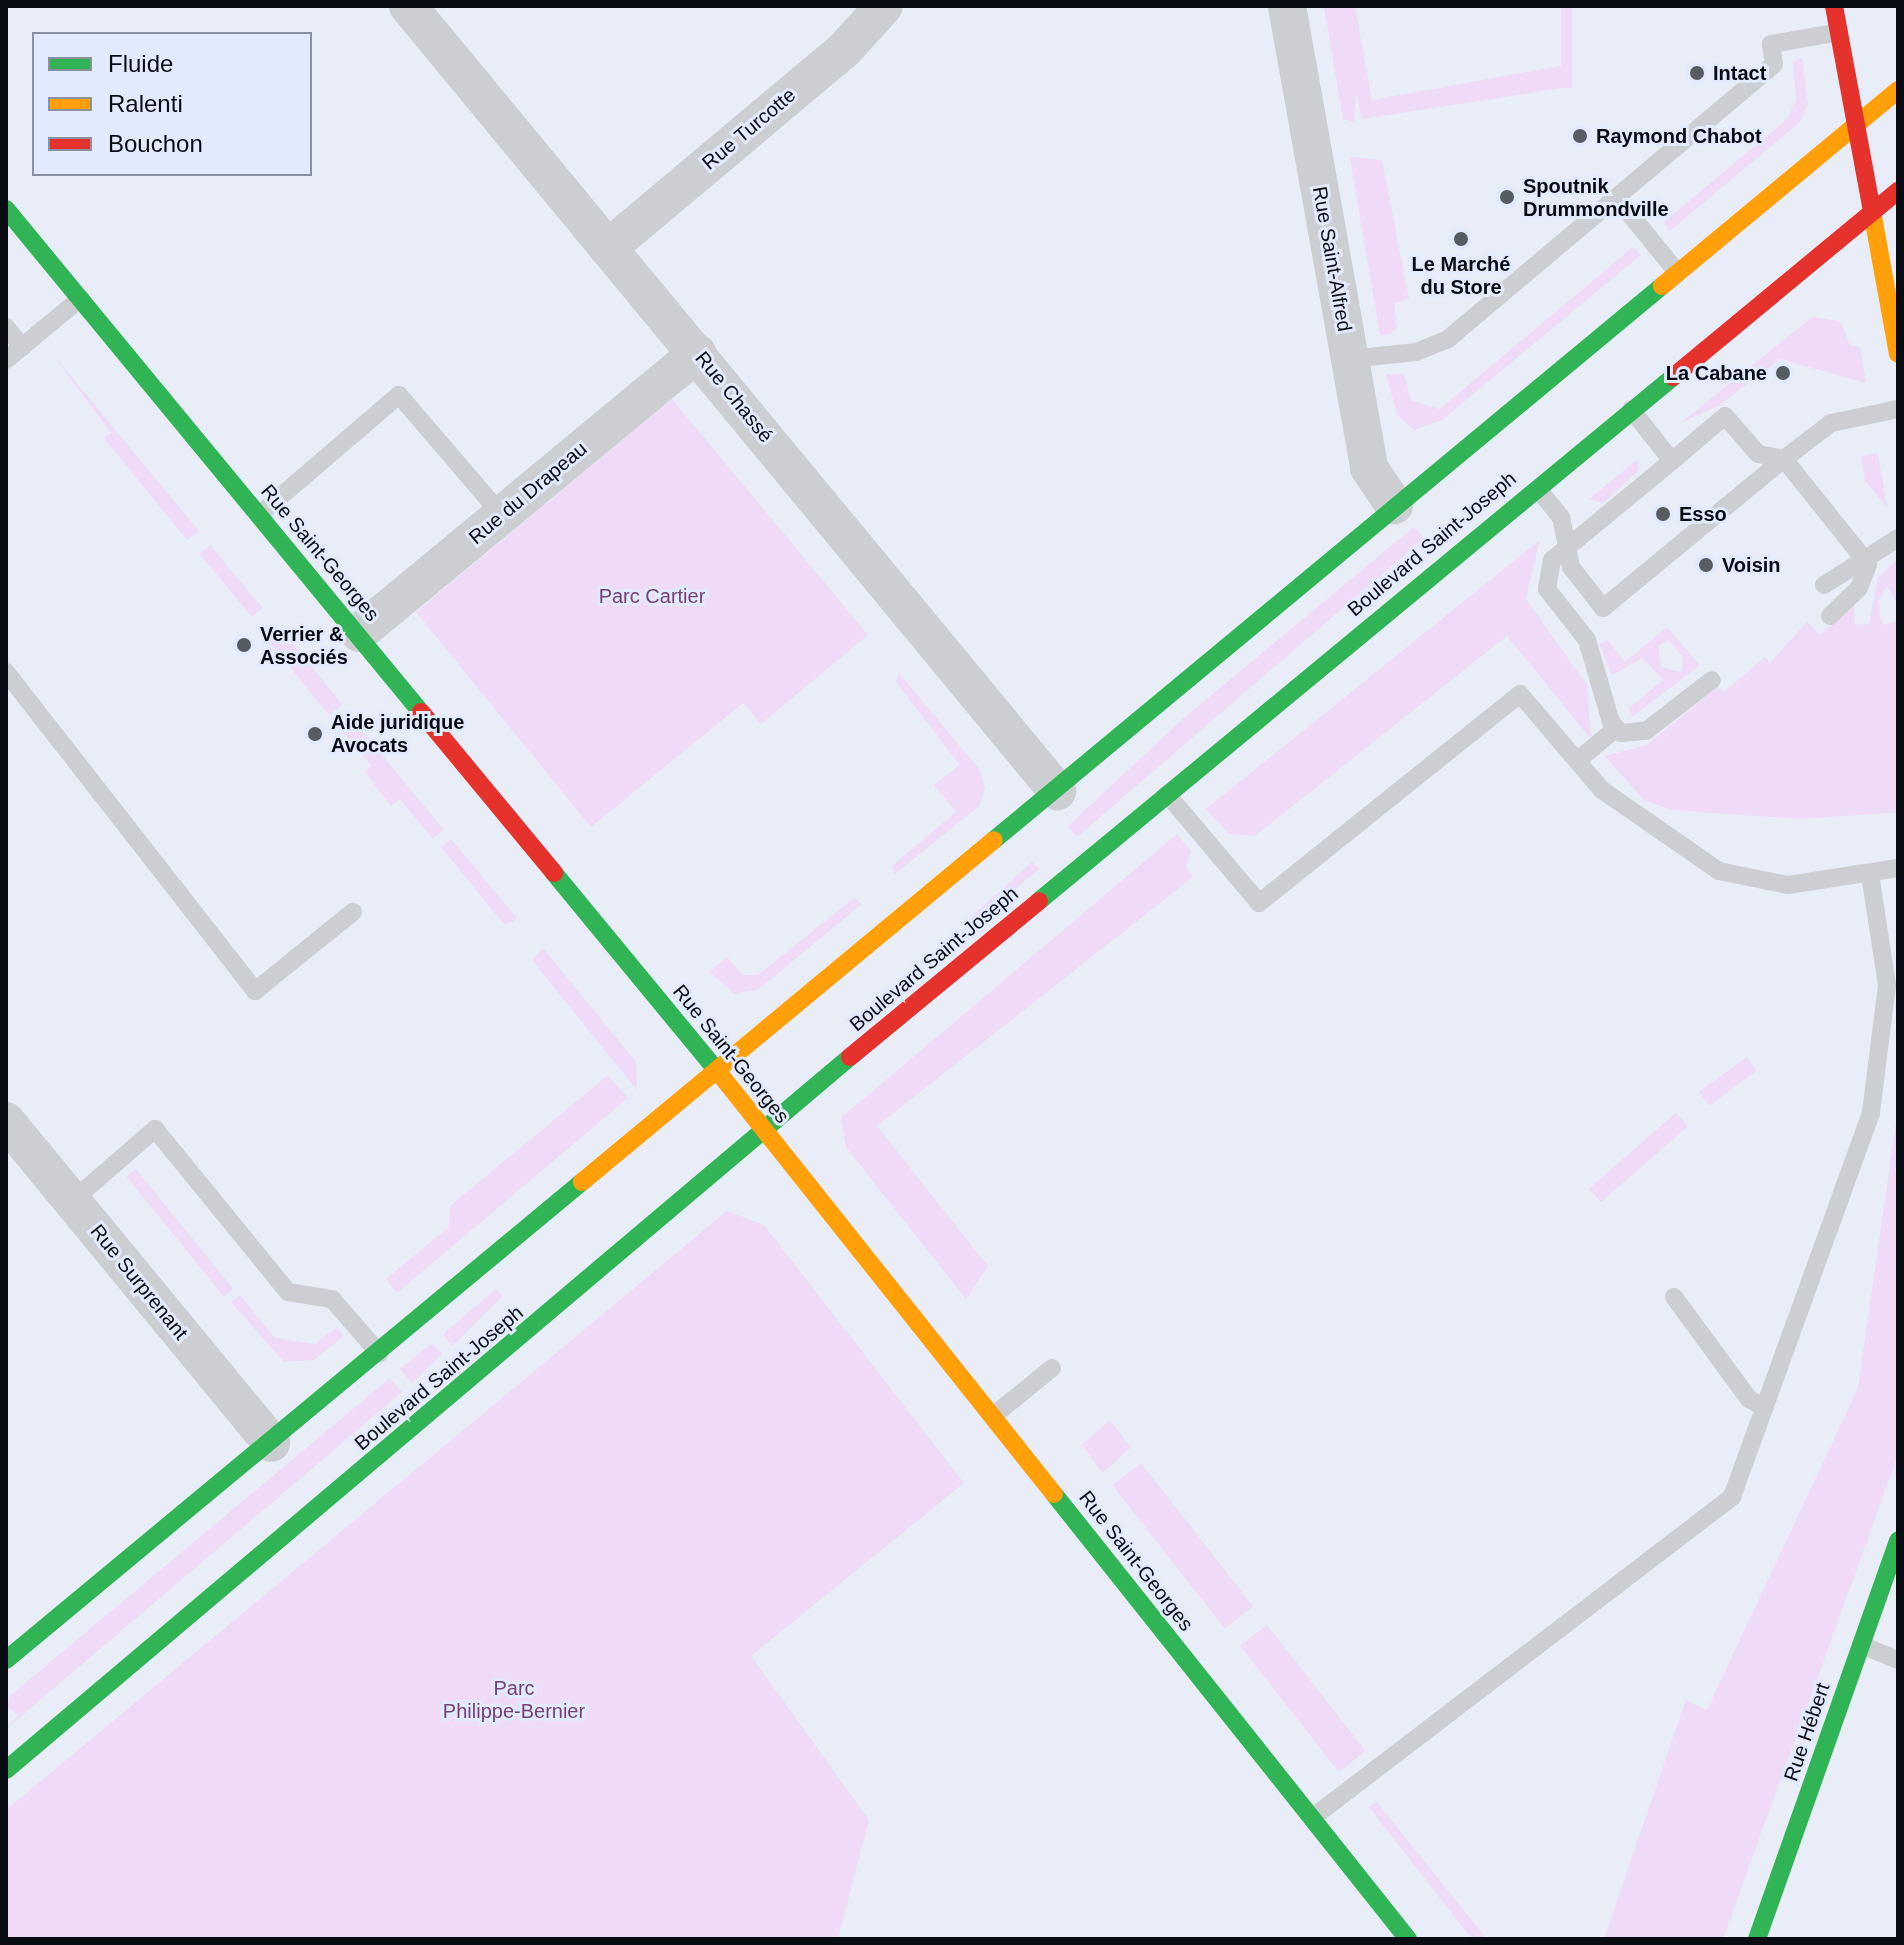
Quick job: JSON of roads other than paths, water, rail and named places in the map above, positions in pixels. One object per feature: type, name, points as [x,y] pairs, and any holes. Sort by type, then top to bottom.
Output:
[{"type":"main road","points":[[1834,6],[1898,354]]},
{"type":"main road","points":[[6,1660],[719,1073],[1394,505],[1898,90]]},
{"type":"main road","name":"Boulevard Saint-Joseph","points":[[6,1770],[765,1129],[1630,408],[1898,191]]},
{"type":"main road","name":"Rue Saint-Georges","points":[[6,209],[359,633],[765,1129],[1408,1939]]},
{"type":"main road","name":"Rue Hébert","points":[[1757,1939],[1898,1540]]},
{"type":"street","name":"Rue Chassé","points":[[408,6],[1057,791]]},
{"type":"street","name":"Rue Turcotte","points":[[608,248],[844,50],[884,6]]},
{"type":"street","name":"Rue Saint-Alfred","points":[[1287,6],[1369,468],[1394,505]]},
{"type":"street","name":"Rue du Drapeau","points":[[359,633],[697,353]]},
{"type":"street","name":"Rue Surprenant","points":[[6,1121],[271,1443]]},
{"type":"lane","points":[[1350,359],[1438,345],[1774,64],[1771,44],[1839,32]]},
{"type":"lane","points":[[1616,197],[1677,272]]},
{"type":"lane","points":[[6,360],[81,298]]},
{"type":"lane","points":[[6,327],[22,347]]},
{"type":"lane","points":[[260,514],[399,395],[502,515]]},
{"type":"lane","points":[[1630,408],[1672,461]]},
{"type":"lane","points":[[1536,486],[1561,517],[1571,567],[1603,608],[1681,535],[1831,423],[1898,409]]},
{"type":"lane","points":[[1615,729],[1587,640],[1547,589],[1549,566],[1567,547],[1644,492],[1672,461],[1725,416],[1758,454],[1784,459],[1863,555],[1867,572],[1859,588],[1830,616]]},
{"type":"lane","points":[[1824,585],[1863,555],[1898,538]]},
{"type":"lane","points":[[6,672],[255,991],[353,912]]},
{"type":"lane","points":[[1577,761],[1615,729],[1646,731],[1712,680]]},
{"type":"lane","points":[[1167,794],[1259,903],[1520,694],[1577,761],[1633,815],[1737,879],[1788,885],[1898,868]]},
{"type":"lane","points":[[1312,1818],[1732,1497],[1878,1078],[1887,985],[1870,874]]},
{"type":"lane","points":[[72,1201],[155,1129],[288,1292],[332,1299],[379,1353]]},
{"type":"lane","points":[[1674,1297],[1749,1399],[1765,1408]]},
{"type":"lane","points":[[993,1416],[1052,1368]]},
{"type":"lane","points":[[1861,1645],[1898,1660]]},
{"type":"place","name":"Intact","points":[[1697,73]]},
{"type":"place","name":"Raymond Chabot","points":[[1580,136]]},
{"type":"place","name":"Spoutnik Drummondville","points":[[1507,197]]},
{"type":"place","name":"Le Marché du Store","points":[[1461,239]]},
{"type":"place","name":"La Cabane","points":[[1783,373]]},
{"type":"place","name":"Esso","points":[[1663,514]]},
{"type":"place","name":"Voisin","points":[[1706,565]]},
{"type":"place","name":"Verrier & Associés","points":[[244,645]]},
{"type":"place","name":"Aide juridique Avocats","points":[[315,734]]},
{"type":"park label","name":"Parc Cartier","points":[[652,596]]},
{"type":"park label","name":"Parc Philippe-Bernier","points":[[514,1700]]}]
